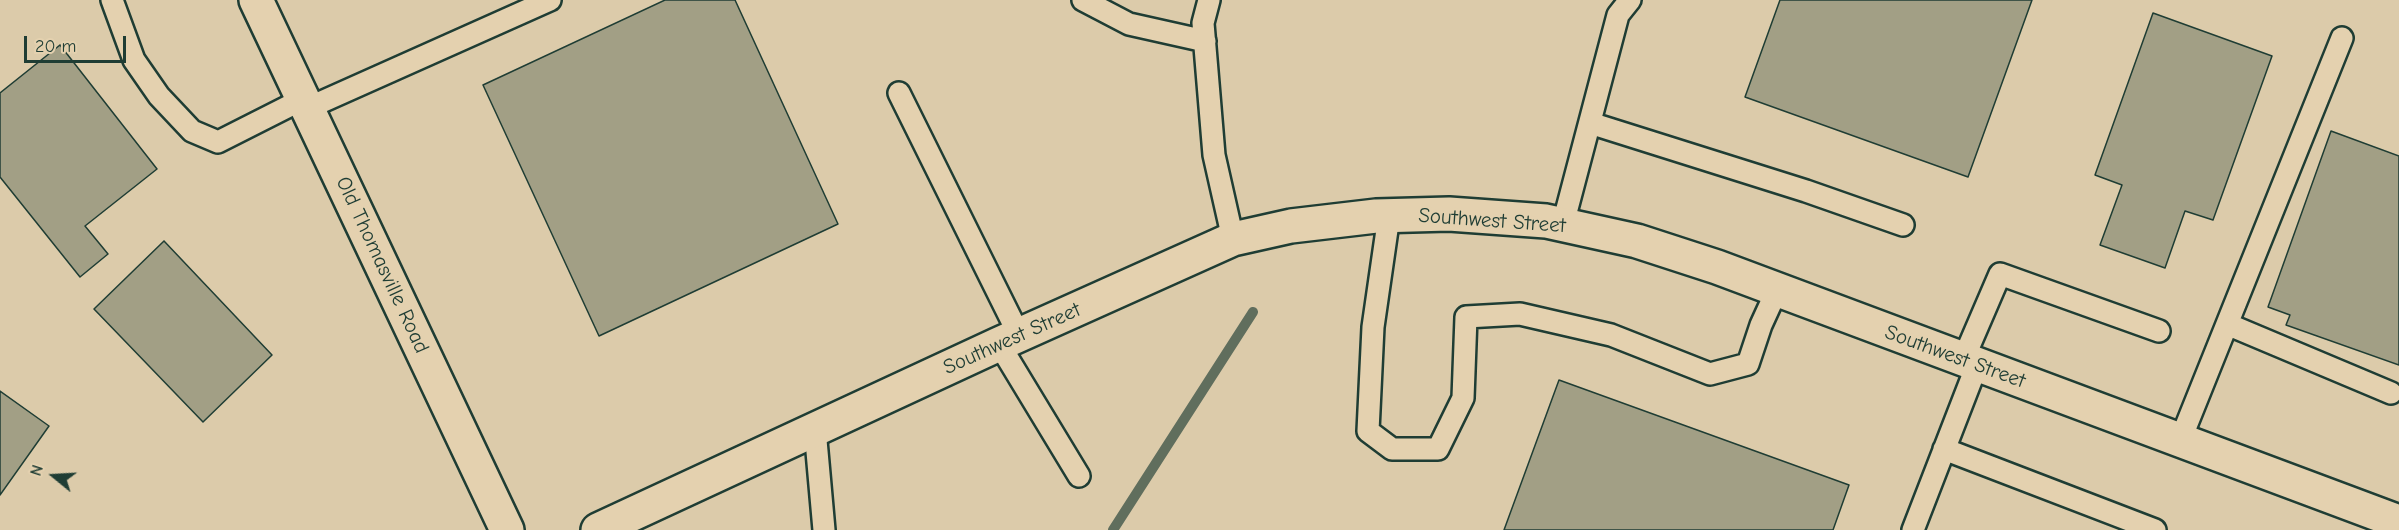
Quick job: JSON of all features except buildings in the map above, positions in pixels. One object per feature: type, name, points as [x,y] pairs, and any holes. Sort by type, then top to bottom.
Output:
[{"type":"street","name":"Old Thomasville Road","points":[[256,0],[507,530]]},
{"type":"street","name":"Southwest Street","points":[[598,530],[1009,339],[1233,239],[1292,226],[1389,216],[1449,214],[1563,224],[1637,241],[1777,290],[2399,522]]},
{"type":"lane","points":[[112,0],[134,60],[159,96],[192,131],[218,142],[550,0]]},
{"type":"lane","points":[[1083,0],[1129,24],[1205,41]]},
{"type":"lane","points":[[1209,0],[1203,23],[1214,155],[1233,239]]},
{"type":"lane","points":[[1563,224],[1618,15],[1630,0]]},
{"type":"lane","points":[[2180,441],[2342,38]]},
{"type":"lane","points":[[899,93],[1009,339],[1079,476]]},
{"type":"lane","points":[[1590,123],[1806,191],[1903,225]]},
{"type":"lane","points":[[1389,216],[1373,327],[1368,431],[1392,449],[1438,449],[1463,398],[1466,318],[1520,314],[1611,335],[1710,374],[1748,364],[1761,325],[1777,290]]},
{"type":"lane","points":[[1920,528],[1970,362],[2000,274],[2159,331]]},
{"type":"lane","points":[[2227,324],[2391,393]]},
{"type":"lane","points":[[816,429],[824,530]]},
{"type":"lane","points":[[1944,449],[2155,530]]},
{"type":"waterway","points":[[1113,530],[1253,312]]}]
